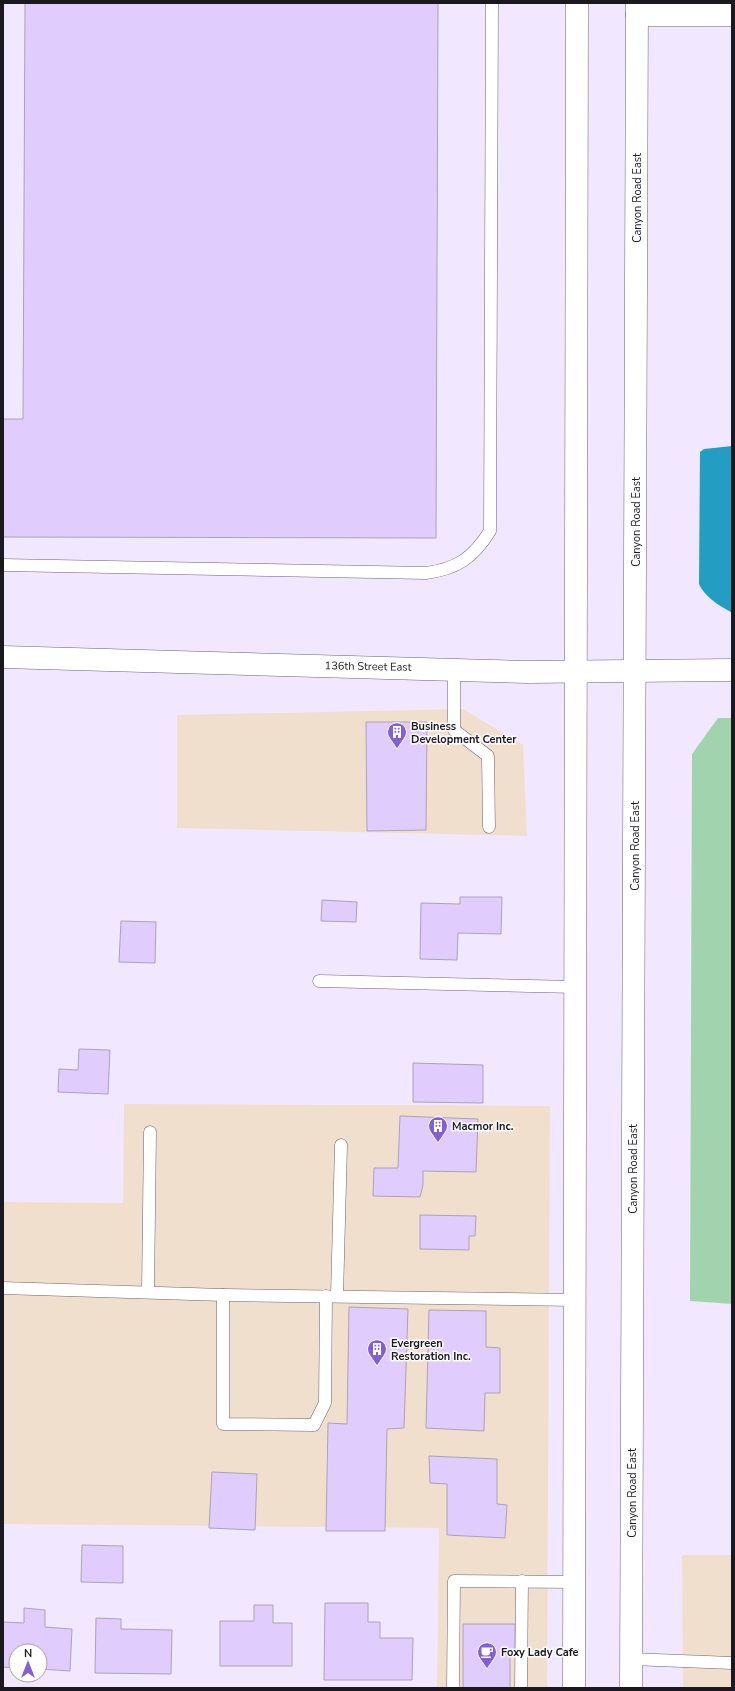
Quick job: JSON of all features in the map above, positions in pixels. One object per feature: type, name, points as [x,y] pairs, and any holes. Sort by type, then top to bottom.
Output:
[{"type":"main road","points":[[574,1688],[577,3]]},
{"type":"main road","points":[[637,9],[732,15]]},
{"type":"main road","name":"Canyon Road East","points":[[631,1688],[636,671],[637,9]]},
{"type":"main road","name":"136th Street East","points":[[3,657],[454,668],[527,672],[732,670]]},
{"type":"lane","points":[[3,565],[426,573],[442,571],[456,565],[470,557],[481,545],[490,531],[492,3]]},
{"type":"lane","points":[[454,668],[454,730],[488,756],[489,827]]},
{"type":"lane","points":[[319,982],[576,987]]},
{"type":"lane","points":[[148,1292],[150,1132]]},
{"type":"lane","points":[[223,1295],[223,1424],[314,1425],[325,1403],[341,1145]]},
{"type":"lane","points":[[3,1288],[223,1295],[575,1300]]},
{"type":"lane","points":[[453,1688],[454,1581],[574,1582]]},
{"type":"lane","points":[[521,1688],[522,1582]]},
{"type":"lane","points":[[631,1659],[732,1663]]},
{"type":"shaded area","points":[[463,709],[523,745],[527,836],[177,828],[177,715]]},
{"type":"shaded area","points":[[124,1104],[550,1106],[547,1688],[437,1688],[439,1528],[3,1524],[3,1202],[123,1203]]},
{"type":"shaded area","points":[[682,1555],[732,1555],[732,1688],[683,1688]]},
{"type":"green space","points":[[718,718],[732,718],[732,1304],[690,1301],[692,754]]},
{"type":"water","points":[[732,446],[731,612],[704,593],[699,584],[700,452],[704,449]]},
{"type":"building","points":[[25,3],[438,3],[436,538],[3,537],[3,419],[23,419]]},
{"type":"building","name":"Business Development Center","points":[[366,722],[427,722],[426,830],[367,831]]},
{"type":"building","points":[[460,897],[502,897],[501,934],[458,933],[457,960],[420,959],[421,903],[460,904]]},
{"type":"building","points":[[322,900],[357,902],[356,922],[321,921]]},
{"type":"building","points":[[121,921],[156,922],[155,963],[119,962]]},
{"type":"building","points":[[79,1049],[110,1050],[108,1094],[58,1092],[59,1069],[78,1070]]},
{"type":"building","points":[[413,1063],[483,1065],[483,1103],[413,1102]]},
{"type":"building","name":"Macmor Inc.","points":[[400,1116],[478,1119],[476,1172],[423,1171],[423,1185],[420,1197],[373,1196],[374,1168],[398,1168]]},
{"type":"building","points":[[420,1215],[476,1216],[475,1236],[469,1236],[469,1250],[420,1249]]},
{"type":"building","name":"Evergreen Restoration Inc.","points":[[349,1307],[408,1309],[404,1428],[387,1429],[385,1531],[326,1531],[328,1423],[347,1424]]},
{"type":"building","points":[[429,1310],[486,1311],[486,1347],[500,1348],[500,1393],[485,1393],[484,1431],[426,1428]]},
{"type":"building","points":[[429,1456],[497,1459],[497,1504],[507,1505],[505,1538],[447,1535],[447,1484],[430,1483]]},
{"type":"building","points":[[212,1472],[257,1474],[255,1530],[209,1528]]},
{"type":"building","points":[[82,1545],[123,1546],[123,1583],[81,1582]]},
{"type":"building","points":[[325,1603],[368,1603],[368,1622],[380,1622],[380,1638],[413,1638],[412,1680],[324,1680]]},
{"type":"building","points":[[254,1605],[273,1605],[273,1623],[292,1623],[292,1666],[220,1666],[220,1621],[254,1621]]},
{"type":"building","points":[[24,1608],[45,1610],[45,1627],[72,1629],[70,1671],[48,1670],[48,1643],[8,1643],[8,1667],[3,1667],[3,1622],[24,1623]]},
{"type":"building","points":[[96,1618],[121,1619],[121,1629],[172,1630],[171,1674],[95,1673]]},
{"type":"building","name":"Foxy Lady Cafe","points":[[463,1624],[515,1624],[515,1649],[510,1650],[510,1688],[463,1688]]},
{"type":"place","name":"Business Development Center","points":[[397,749]]},
{"type":"place","name":"Macmor Inc.","points":[[438,1143]]},
{"type":"place","name":"Evergreen Restoration Inc.","points":[[377,1366]]},
{"type":"place","name":"Foxy Lady Cafe","points":[[487,1669]]}]
